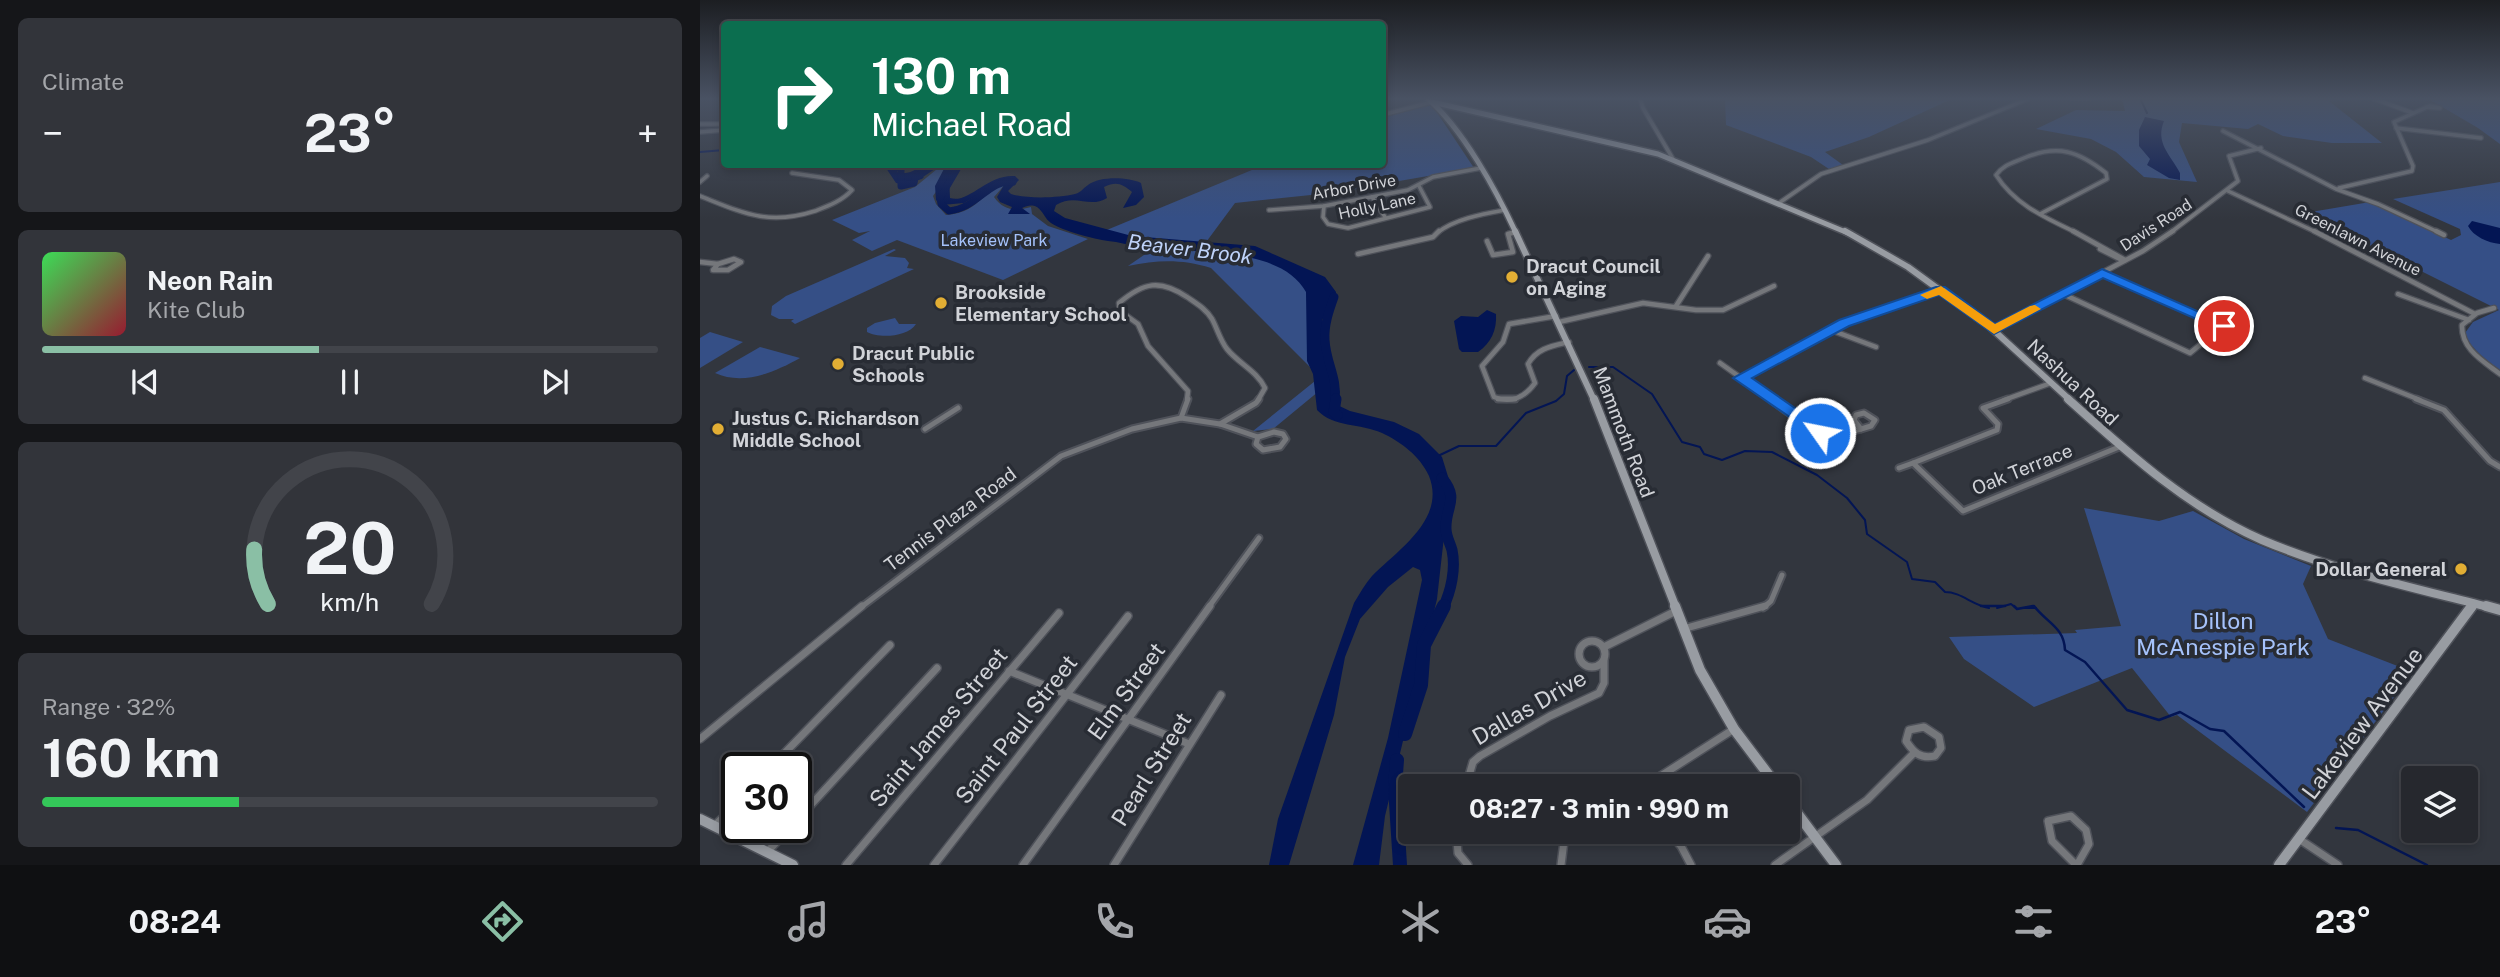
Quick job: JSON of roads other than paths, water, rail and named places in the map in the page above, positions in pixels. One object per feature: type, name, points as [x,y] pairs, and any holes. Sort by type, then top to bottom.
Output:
[{"type":"main road","name":"Mammoth Road","points":[[1460,138],[1505,210],[1570,342],[1700,670],[1734,729],[1765,774]]},
{"type":"main road","name":"Nashua Road","points":[[1598,138],[1673,159],[1858,239],[1908,267],[1994,330],[2119,447],[2180,494],[2260,539],[2323,563],[2500,610]]},
{"type":"main road","name":"Lakeview Avenue","points":[[2279,865],[2474,604]]},
{"type":"main road","points":[[1800,817],[1836,865]]},
{"type":"main road","points":[[704,822],[793,865]]},
{"type":"street","points":[[1662,138],[1673,159]]},
{"type":"street","points":[[1779,203],[1821,174],[1931,138]]},
{"type":"street","points":[[2239,138],[2336,189],[2378,204],[2444,235]]},
{"type":"street","points":[[2336,189],[2412,171],[2413,166],[2401,138]]},
{"type":"street","points":[[2042,215],[2105,181],[2106,174],[2083,154],[2060,148],[2046,150],[1998,170],[1997,177],[2008,192],[2042,215],[2114,257],[2124,260]]},
{"type":"street","points":[[2228,191],[2238,181],[2230,156],[2261,148]]},
{"type":"street","name":"Arbor Drive","points":[[1269,210],[1324,206],[1372,197],[1419,186],[1433,177],[1481,169]]},
{"type":"street","points":[[700,196],[748,216],[773,220],[813,211],[844,198],[852,190],[839,180],[792,173]]},
{"type":"street","points":[[700,182],[707,176]]},
{"type":"street","name":"Holly Lane","points":[[1324,206],[1322,215],[1327,225],[1348,228],[1430,207],[1419,186]]},
{"type":"street","name":"Davis Road","points":[[1994,330],[2102,273],[2183,225],[2228,191]]},
{"type":"street","name":"Greenlawn Avenue","points":[[2228,191],[2284,216],[2475,314]]},
{"type":"street","points":[[1372,197],[1385,217]]},
{"type":"street","points":[[1358,254],[1433,237],[1448,224],[1461,223],[1469,217],[1505,210]]},
{"type":"street","points":[[1487,241],[1493,255],[1513,252],[1508,234],[1516,232]]},
{"type":"street","points":[[1676,306],[1708,256]]},
{"type":"street","points":[[700,262],[718,264],[734,259],[741,262],[734,268],[721,272],[713,270],[718,264]]},
{"type":"street","points":[[2062,294],[2190,353],[2224,326],[2102,273]]},
{"type":"street","points":[[1181,418],[1188,391],[1155,356],[1138,324],[1120,311],[1119,303],[1124,296],[1146,286],[1170,286],[1202,307],[1211,317],[1226,348],[1261,380],[1265,388],[1256,403],[1220,424]]},
{"type":"street","points":[[1570,342],[1542,349],[1532,356],[1528,363],[1535,383],[1525,394],[1501,401],[1494,397],[1482,366],[1503,342],[1509,324],[1558,319],[1643,303],[1705,311],[1723,310],[1774,286]]},
{"type":"street","points":[[1741,378],[1852,320],[1941,290]]},
{"type":"street","points":[[2398,294],[2469,320]]},
{"type":"street","points":[[2494,308],[2475,314],[2462,325],[2462,340],[2500,374]]},
{"type":"street","points":[[1830,330],[1876,346]]},
{"type":"street","points":[[1720,363],[1818,432],[1836,436],[1861,429]]},
{"type":"street","points":[[2365,378],[2444,410],[2498,467]]},
{"type":"street","points":[[1899,468],[1997,430],[1998,424],[1983,408],[2051,383]]},
{"type":"street","points":[[925,429],[958,408]]},
{"type":"street","name":"Tennis Plaza Road","points":[[700,739],[823,636],[1049,463],[1111,436],[1181,418],[1220,424],[1258,437],[1274,432],[1283,434],[1286,439],[1284,444],[1275,450],[1264,450],[1256,444],[1258,437]]},
{"type":"street","name":"Oak Terrace","points":[[1913,463],[1963,511],[2119,447]]},
{"type":"street","name":"Elm Street","points":[[1023,865],[1259,538]]},
{"type":"street","points":[[1683,629],[1762,609],[1771,601],[1783,575]]},
{"type":"street","name":"Dallas Drive","points":[[1604,647],[1676,611]]},
{"type":"street","name":"Saint James Street","points":[[846,865],[1059,613]]},
{"type":"street","name":"Saint Paul Street","points":[[934,865],[1128,616]]},
{"type":"street","name":"Dallas Drive","points":[[1470,774],[1476,759],[1550,716],[1599,693],[1604,683],[1606,653],[1604,647],[1595,642],[1586,642],[1580,646],[1577,655],[1581,663],[1588,666],[1598,665],[1604,660]]},
{"type":"street","points":[[786,752],[890,645]]},
{"type":"street","points":[[812,804],[937,668]]},
{"type":"street","points":[[1009,671],[1189,744]]},
{"type":"street","name":"Pearl Street","points":[[1114,865],[1221,695]]},
{"type":"street","points":[[1927,728],[1940,740],[1941,748],[1935,756],[1926,758],[1914,753],[1906,741],[1906,735],[1911,729],[1927,728]]},
{"type":"street","points":[[1664,774],[1734,729]]},
{"type":"street","points":[[1774,865],[1867,800],[1914,753]]},
{"type":"street","points":[[704,822],[721,813]]},
{"type":"street","points":[[2071,816],[2085,826],[2090,836],[2076,865],[2052,843],[2048,834],[2048,821],[2071,816]]},
{"type":"street","points":[[2300,839],[2339,865]]},
{"type":"street","points":[[766,852],[775,843]]},
{"type":"street","points":[[1457,844],[1458,853],[1468,865]]},
{"type":"street","points":[[1561,865],[1564,844]]},
{"type":"street","points":[[1679,844],[1690,865]]},
{"type":"water","points":[[2139,138],[2161,138],[2180,173],[2180,180],[2169,178],[2147,165],[2150,159],[2139,146]]},
{"type":"water","points":[[886,168],[900,168],[897,172],[902,173],[927,168],[919,175],[924,177],[922,179],[896,183]]},
{"type":"water","points":[[944,168],[957,168],[949,176],[950,198],[957,199],[1005,177],[1015,176],[1019,180],[1008,191],[1011,194],[1034,197],[1075,194],[1093,182],[1107,179],[1135,181],[1141,183],[1144,197],[1136,205],[1123,208],[1132,192],[1116,184],[1104,187],[1107,198],[1094,202],[1070,200],[1056,205],[1054,211],[1065,218],[1132,236],[1255,246],[1325,277],[1336,292],[1335,300],[1322,320],[1330,356],[1333,403],[1350,411],[1394,422],[1419,434],[1442,457],[1450,483],[1437,599],[1385,816],[1379,865],[1353,865],[1388,738],[1422,580],[1420,570],[1413,567],[1388,587],[1360,619],[1345,657],[1334,715],[1289,865],[1269,865],[1278,819],[1354,603],[1372,576],[1417,532],[1431,506],[1433,492],[1429,476],[1421,462],[1403,445],[1389,437],[1374,430],[1331,420],[1317,410],[1313,374],[1307,361],[1306,292],[1293,277],[1276,266],[1230,254],[1140,247],[1087,237],[1051,223],[1033,206],[1022,208],[1030,214],[1008,214],[1012,207],[1000,202],[997,197],[1004,185],[1002,181],[964,203],[942,205],[936,200],[935,186]]},
{"type":"water","points":[[2472,221],[2500,228],[2500,244],[2486,241],[2473,233],[2468,226]]},
{"type":"water","points":[[1487,310],[1496,314],[1490,340],[1478,352],[1462,352],[1459,349],[1454,321],[1461,316],[1478,317]]},
{"type":"waterway","points":[[700,152],[721,150]]},
{"type":"waterway","name":"Beaver Brook","points":[[901,168],[901,186],[914,183],[915,178],[930,168]]},
{"type":"waterway","name":"Beaver Brook","points":[[958,168],[940,198],[941,204],[949,211],[968,205],[997,185],[1013,182]]},
{"type":"waterway","name":"Beaver Brook","points":[[1334,297],[1325,334],[1335,385],[1335,400]]},
{"type":"waterway","points":[[1589,367],[1613,367],[1652,394],[1682,442],[1700,447],[1704,454],[1722,460],[1745,451],[1772,452],[1817,475],[1847,498],[1865,520],[1867,534],[1907,562],[1912,579],[1935,582],[1945,592],[1983,606]]},
{"type":"waterway","points":[[1440,455],[1459,446],[1496,446],[1526,413],[1556,401],[1564,394],[1567,376],[1574,370]]},
{"type":"waterway","name":"Beaver Brook","points":[[1336,399],[1334,412],[1337,415]]},
{"type":"waterway","name":"Beaver Brook","points":[[1442,478],[1451,498],[1446,529],[1453,565],[1443,608]]},
{"type":"waterway","points":[[2004,606],[2011,604],[2016,608]]},
{"type":"waterway","points":[[1983,606],[2004,606]]},
{"type":"waterway","points":[[1983,606],[1989,608]]},
{"type":"waterway","points":[[1997,608],[2004,606]]},
{"type":"waterway","points":[[2016,608],[2033,606]]},
{"type":"waterway","name":"Beaver Brook","points":[[1405,734],[1421,685],[1424,645],[1443,608]]},
{"type":"waterway","points":[[2023,608],[2036,608]]},
{"type":"waterway","points":[[2036,608],[2058,630],[2065,650],[2085,662],[2127,710],[2159,720],[2180,712],[2210,729],[2224,731],[2304,807]]},
{"type":"waterway","name":"Beaver Brook","points":[[1397,760],[1395,787],[1400,865]]},
{"type":"waterway","points":[[2336,828],[2358,830],[2427,865]]},
{"type":"place","name":"Dracut Council on Aging","points":[[1512,277]]},
{"type":"place","name":"Brookside Elementary School","points":[[941,303]]},
{"type":"place","name":"Dracut Public Schools","points":[[838,364]]},
{"type":"place","name":"Justus C. Richardson Middle School","points":[[718,429]]},
{"type":"place","name":"Dollar General","points":[[2461,569]]},
{"type":"park label","name":"Lakeview Park","points":[[994,240]]},
{"type":"park label","name":"Dillon McAnespie Park","points":[[2223,633]]}]
